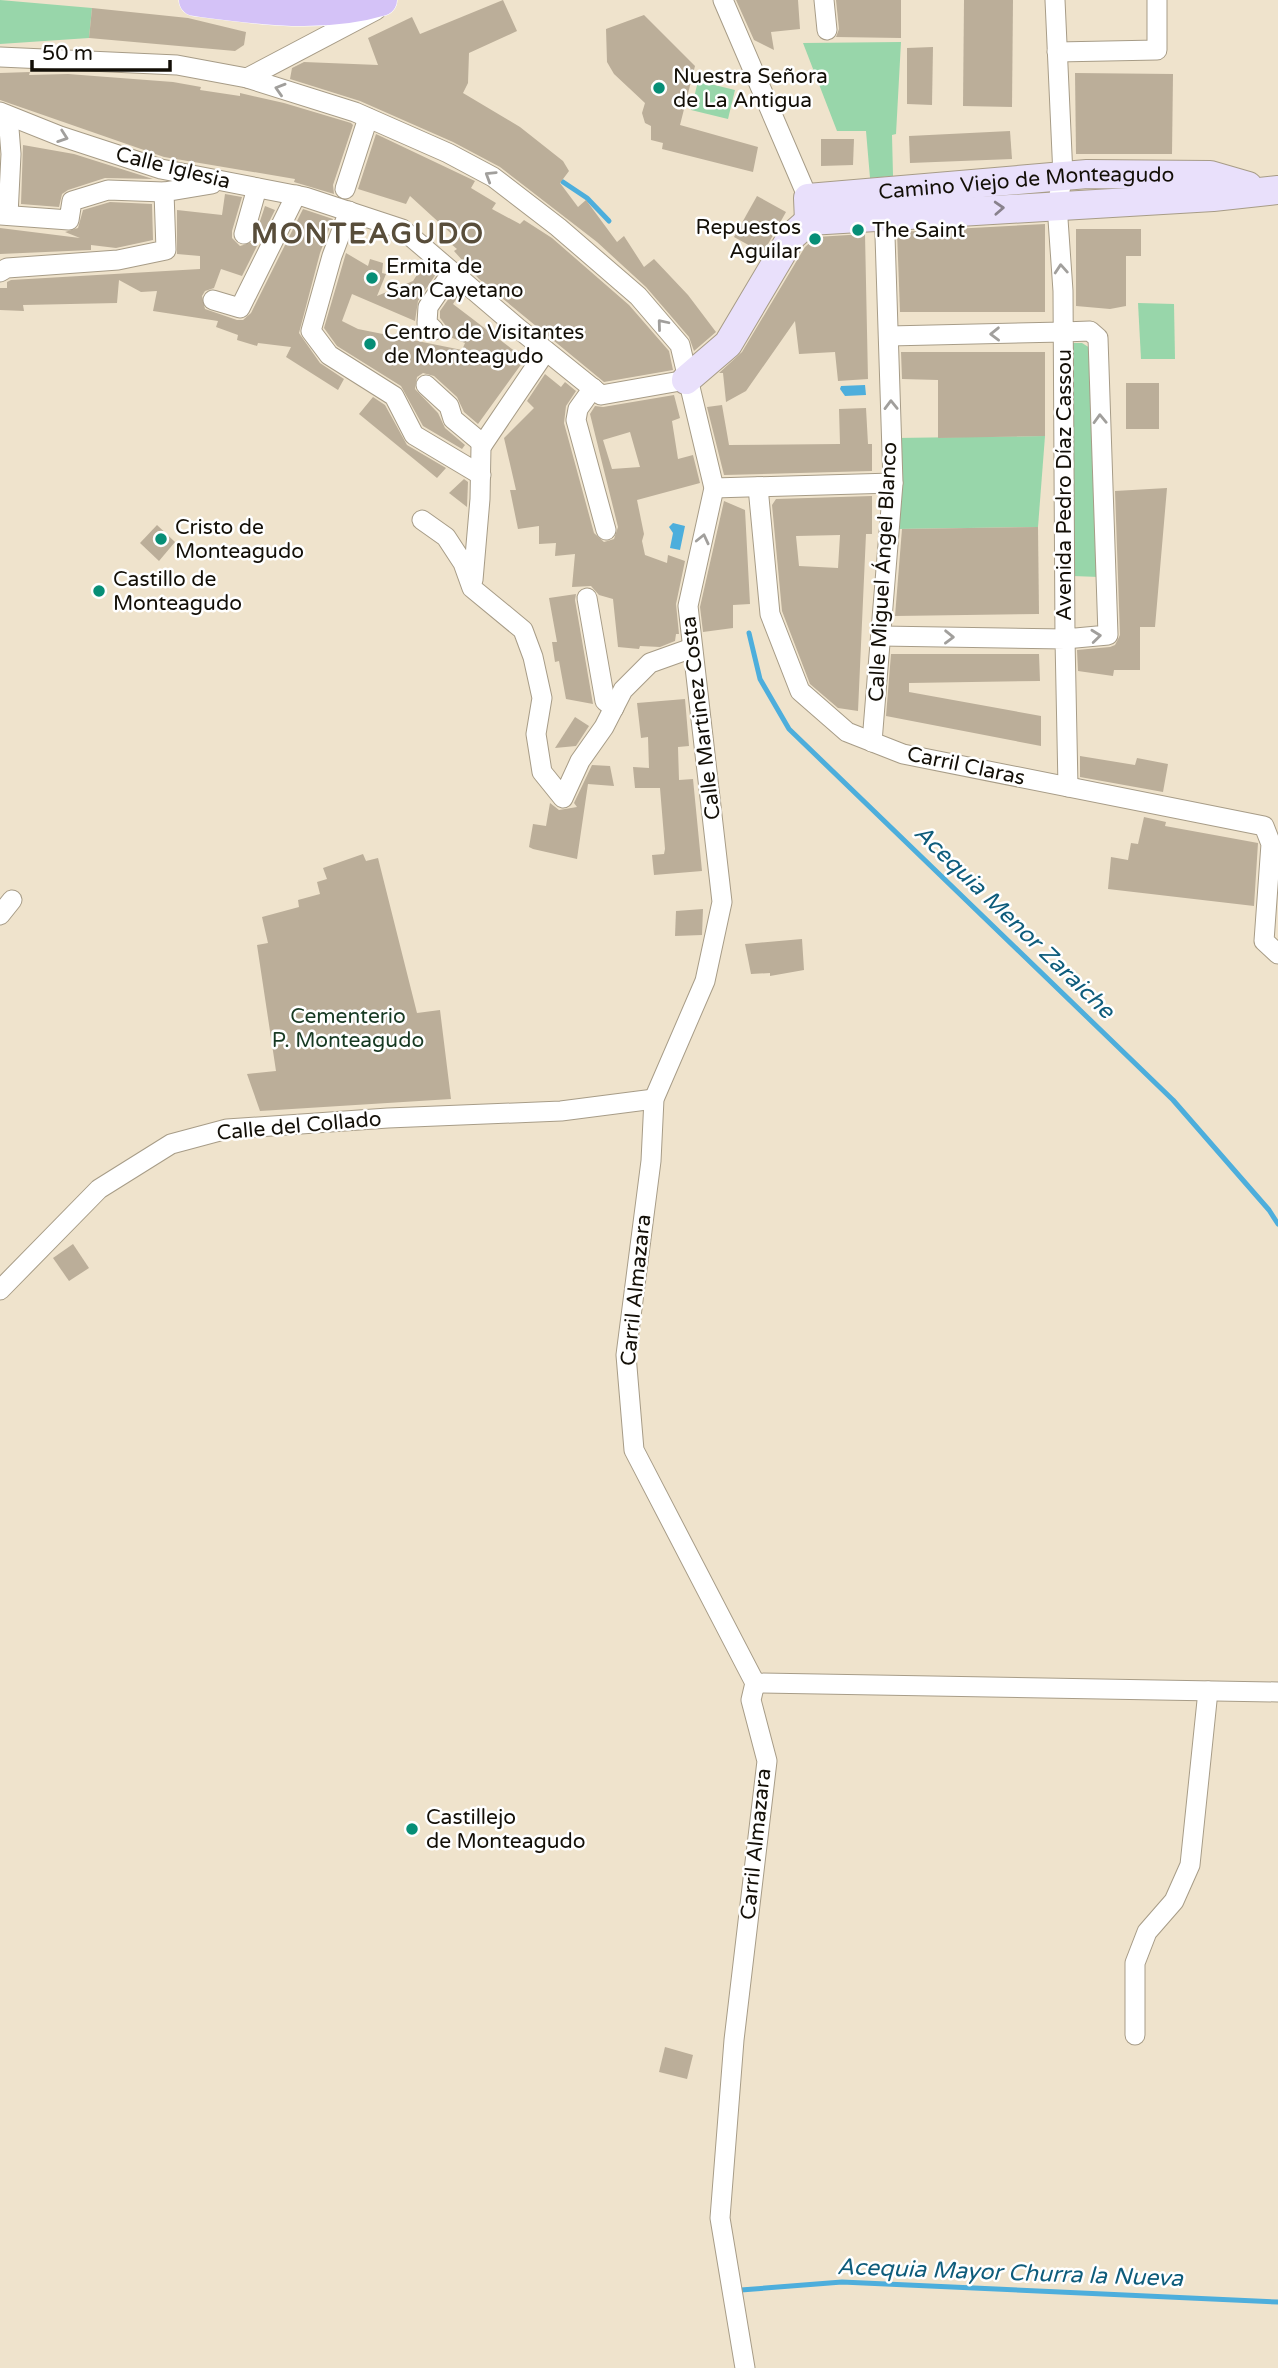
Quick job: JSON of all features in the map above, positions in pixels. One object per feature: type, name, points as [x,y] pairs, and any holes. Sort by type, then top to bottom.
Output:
[{"type":"main road","points":[[195,0],[256,8],[312,9],[364,5],[381,0]]},
{"type":"street","points":[[247,78],[396,0]]},
{"type":"street","points":[[606,530],[576,421],[578,409],[593,388],[601,395],[686,380],[728,344],[809,210],[723,0]]},
{"type":"street","points":[[824,0],[827,30]]},
{"type":"street","name":"Avenida Pedro Díaz Cassou","points":[[1055,0],[1063,176],[1057,205],[1063,332],[1065,639],[1108,635],[1098,338],[1090,331],[1063,332]]},
{"type":"street","points":[[1057,52],[1157,50],[1157,0]]},
{"type":"street","name":"Calle Martinez Costa","points":[[0,57],[177,65],[247,78],[368,118],[448,153],[493,177],[558,227],[638,296],[680,345],[686,380],[715,488],[688,606],[722,902],[705,981],[654,1099]]},
{"type":"street","points":[[4,114],[11,154],[4,215],[69,220],[72,201],[108,190],[164,192],[227,182]]},
{"type":"street","name":"Calle Iglesia","points":[[4,114],[161,169],[296,195],[402,229],[593,388]]},
{"type":"street","points":[[345,189],[368,118]]},
{"type":"street","name":"Camino Viejo de Monteagudo","points":[[809,210],[884,204],[1063,176],[1210,174],[1214,187]]},
{"type":"street","name":"Camino Viejo de Monteagudo","points":[[884,204],[1057,205],[1214,187],[1271,190]]},
{"type":"street","points":[[244,234],[257,188]]},
{"type":"street","points":[[0,272],[7,268],[118,260],[166,250],[164,192]]},
{"type":"street","points":[[214,300],[240,308],[296,195]]},
{"type":"street","name":"Calle Miguel Ángel Blanco","points":[[872,742],[893,483],[884,204]]},
{"type":"street","points":[[349,211],[332,256],[311,331],[329,355],[394,396],[414,435],[481,475]]},
{"type":"street","points":[[434,331],[427,323],[428,307],[452,272]]},
{"type":"street","points":[[889,336],[1063,332]]},
{"type":"street","points":[[472,588],[483,444],[546,351]]},
{"type":"street","points":[[426,385],[449,406],[453,419],[483,444]]},
{"type":"street","points":[[715,488],[893,483]]},
{"type":"street","name":"Carril Claras","points":[[758,487],[770,614],[800,691],[847,732],[903,754],[1264,827],[1271,844],[1273,877],[1264,941],[1278,954]]},
{"type":"street","points":[[422,520],[446,537],[463,563],[472,588],[523,630],[533,657],[542,698],[536,734],[542,772],[563,798],[580,761],[623,690],[650,663],[692,648]]},
{"type":"street","points":[[587,598],[605,701],[614,708]]},
{"type":"street","points":[[881,636],[1065,639],[1068,787]]},
{"type":"street","name":"Calle del Collado","points":[[0,1290],[99,1188],[171,1144],[226,1129],[388,1118],[561,1111],[654,1099]]},
{"type":"street","name":"Carril Almazara","points":[[654,1099],[650,1161],[626,1355],[634,1450],[755,1683],[751,1700],[767,1761],[734,2040],[720,2218],[745,2368]]},
{"type":"street","points":[[755,1683],[1278,1692]]},
{"type":"street","points":[[1135,2035],[1135,1963],[1147,1932],[1174,1901],[1191,1865],[1208,1691]]},
{"type":"green space","points":[[0,0],[92,8],[89,38],[0,44]]},
{"type":"green space","points":[[901,42],[896,134],[892,135],[893,176],[870,178],[866,131],[837,131],[803,43]]},
{"type":"green space","points":[[698,81],[735,90],[728,119],[691,110]]},
{"type":"green space","points":[[1138,303],[1174,304],[1175,359],[1141,359]]},
{"type":"green space","points":[[1070,343],[1082,343],[1090,348],[1099,577],[1073,576]]},
{"type":"green space","points":[[1045,436],[1038,527],[898,529],[896,438]]},
{"type":"water","points":[[865,385],[866,395],[845,396],[840,389],[841,386]]},
{"type":"water","points":[[673,523],[685,526],[680,550],[670,548],[673,533],[669,527]]},
{"type":"building","points":[[503,0],[517,31],[469,53],[468,83],[463,93],[520,127],[563,161],[569,171],[560,183],[578,207],[586,200],[617,242],[624,236],[644,267],[654,259],[688,295],[716,332],[694,351],[689,337],[646,287],[597,242],[500,167],[453,142],[360,101],[290,79],[292,68],[304,62],[378,65],[368,38],[412,17],[420,34]]},
{"type":"building","points":[[736,0],[798,0],[800,29],[771,32],[774,50],[754,40]]},
{"type":"building","points":[[836,0],[901,0],[901,38],[836,37],[839,29]]},
{"type":"building","points":[[964,0],[1013,0],[1012,107],[963,106]]},
{"type":"building","points":[[92,8],[188,18],[246,32],[244,45],[235,51],[89,38]]},
{"type":"building","name":"Nuestra Señora de La Antigua","points":[[644,15],[695,66],[680,125],[758,147],[753,172],[662,149],[663,143],[651,140],[651,126],[645,123],[642,113],[645,103],[614,74],[607,62],[606,29]]},
{"type":"building","points":[[933,47],[932,105],[907,104],[907,48]]},
{"type":"building","points":[[30,72],[29,75],[68,74],[173,82],[201,87],[200,90],[240,96],[240,93],[284,103],[351,123],[353,125],[333,185],[334,194],[294,182],[295,179],[164,157],[0,100],[0,73]]},
{"type":"building","points":[[1075,73],[1173,74],[1172,154],[1076,154]]},
{"type":"building","points":[[1010,131],[1012,159],[910,163],[909,136]]},
{"type":"building","points":[[376,134],[475,181],[471,188],[496,203],[492,209],[520,224],[524,220],[552,238],[629,305],[669,351],[673,370],[604,382],[479,279],[454,251],[457,249],[451,244],[456,238],[410,196],[406,204],[358,189]]},
{"type":"building","points":[[821,139],[854,139],[853,165],[821,166]]},
{"type":"building","points":[[23,145],[74,154],[153,179],[105,178],[68,190],[62,194],[59,207],[21,204]]},
{"type":"building","points":[[225,194],[242,197],[232,231],[232,238],[240,246],[253,242],[265,206],[275,210],[242,276],[221,269],[214,288],[205,291],[202,296],[205,309],[237,320],[243,320],[251,313],[303,209],[333,219],[320,253],[299,333],[320,363],[344,379],[338,390],[286,357],[291,347],[258,343],[257,346],[237,340],[238,335],[216,327],[218,321],[153,311],[157,291],[141,292],[119,280],[117,303],[23,305],[24,311],[0,310],[0,288],[7,288],[7,282],[11,280],[200,269],[200,256],[177,254],[177,210],[222,215]]},
{"type":"building","points":[[757,196],[786,212],[763,253],[734,237]]},
{"type":"building","points":[[110,202],[152,204],[153,240],[116,248],[91,245],[91,250],[0,254],[0,228],[80,238],[65,232],[78,228],[83,210]]},
{"type":"building","points":[[1045,224],[1045,312],[900,312],[897,232]]},
{"type":"building","points":[[1076,229],[1141,229],[1141,256],[1126,256],[1126,306],[1110,309],[1076,306]]},
{"type":"building","points":[[865,234],[868,379],[838,381],[835,352],[799,354],[795,321],[746,391],[726,402],[723,373],[719,373],[742,352],[805,247],[816,237]]},
{"type":"building","points":[[346,253],[368,266],[370,259],[383,263],[382,273],[386,274],[377,296],[413,281],[424,264],[436,274],[418,301],[415,321],[352,294],[342,321],[358,329],[462,350],[465,343],[445,335],[446,326],[440,318],[440,311],[454,291],[459,295],[453,304],[525,359],[478,424],[464,412],[457,397],[434,376],[423,373],[417,377],[415,389],[438,413],[445,428],[465,445],[462,449],[423,426],[401,386],[337,346],[324,328]]},
{"type":"building","points":[[901,352],[1045,352],[1045,436],[938,438],[938,380],[902,379]]},
{"type":"building","points":[[545,374],[561,387],[565,382],[576,391],[566,406],[564,423],[594,533],[604,542],[614,539],[618,527],[590,414],[595,406],[674,395],[680,418],[672,421],[678,459],[693,455],[700,483],[637,500],[645,555],[667,563],[668,555],[685,561],[676,604],[679,634],[676,634],[675,641],[660,647],[618,647],[613,599],[599,595],[591,586],[572,587],[575,554],[555,556],[556,543],[539,544],[539,526],[518,529],[510,490],[516,490],[504,438],[534,408],[527,401]],"holes":[[[630,432],[640,467],[612,469],[603,440]]]},
{"type":"building","points":[[1126,383],[1159,383],[1159,429],[1126,429]]},
{"type":"building","points":[[373,397],[385,405],[407,445],[446,468],[437,478],[359,414]]},
{"type":"building","points":[[722,405],[729,445],[840,444],[839,409],[866,408],[868,444],[872,444],[872,471],[724,475],[707,407]]},
{"type":"building","points":[[464,479],[468,482],[467,507],[449,493]]},
{"type":"building","points":[[1167,488],[1155,627],[1140,627],[1140,670],[1114,670],[1113,676],[1078,671],[1077,650],[1110,647],[1115,645],[1120,635],[1115,491]]},
{"type":"building","points":[[872,496],[872,534],[866,534],[858,711],[838,708],[810,684],[782,611],[772,505],[776,499]],"holes":[[[840,535],[838,568],[799,566],[796,536]]]},
{"type":"building","points":[[724,501],[745,510],[750,604],[733,605],[733,628],[703,632],[700,607]]},
{"type":"building","points":[[157,525],[175,542],[159,561],[140,543]]},
{"type":"building","points":[[1038,527],[1039,614],[895,616],[902,529]]},
{"type":"building","points":[[576,594],[593,704],[566,699],[559,661],[555,662],[552,642],[557,642],[549,598]]},
{"type":"building","points":[[891,654],[1039,654],[1040,681],[909,683],[909,692],[1041,716],[1041,746],[886,716]]},
{"type":"building","points":[[685,699],[689,746],[678,747],[679,780],[693,779],[702,871],[654,875],[652,855],[664,854],[665,849],[660,788],[635,788],[633,767],[649,768],[648,737],[641,738],[637,703]]},
{"type":"building","points":[[575,717],[589,726],[576,746],[555,748]]},
{"type":"building","points":[[1080,756],[1135,765],[1137,758],[1168,764],[1163,792],[1080,777]]},
{"type":"building","points":[[592,765],[610,766],[614,786],[588,784],[577,859],[529,847],[533,824],[546,826],[550,803],[559,810],[577,807],[574,803]]},
{"type":"building","points":[[1144,817],[1166,822],[1165,826],[1258,843],[1254,906],[1108,889],[1111,857],[1128,860],[1131,843],[1138,844]]},
{"type":"building","name":"Cementerio P. Monteagudo","points":[[363,854],[366,861],[378,858],[417,1013],[440,1010],[451,1099],[260,1111],[247,1074],[276,1071],[257,945],[268,943],[262,917],[299,907],[298,900],[320,894],[317,882],[327,879],[323,868]]},
{"type":"building","points":[[703,909],[702,935],[675,936],[676,911]]},
{"type":"building","points":[[802,939],[804,970],[770,976],[770,973],[751,974],[745,944]]},
{"type":"building","points":[[73,1244],[89,1268],[69,1281],[53,1258]]},
{"type":"building","points":[[665,2047],[693,2055],[687,2079],[659,2072]]},
{"type":"waterway","name":"Acequia Menor Zaraiche","points":[[563,182],[587,198],[609,221]]},
{"type":"waterway","name":"Acequia Menor Zaraiche","points":[[749,633],[760,679],[789,729],[1173,1100],[1269,1210],[1278,1224]]},
{"type":"waterway","name":"Acequia Mayor Churra la Nueva","points":[[741,2290],[842,2282],[1278,2302]]},
{"type":"place","name":"Nuestra Señora de La Antigua","points":[[659,88]]},
{"type":"place","name":"The Saint","points":[[858,230]]},
{"type":"place","name":"Repuestos Aguilar","points":[[815,239]]},
{"type":"place","name":"Ermita de San Cayetano","points":[[372,278]]},
{"type":"place","name":"Centro de Visitantes de Monteagudo","points":[[370,344]]},
{"type":"place","name":"Cristo de Monteagudo","points":[[161,539]]},
{"type":"place","name":"Castillo de Monteagudo","points":[[99,591]]},
{"type":"place","name":"Castillejo de Monteagudo","points":[[412,1829]]},
{"type":"district","name":"MONTEAGUDO","points":[[368,234]]}]
